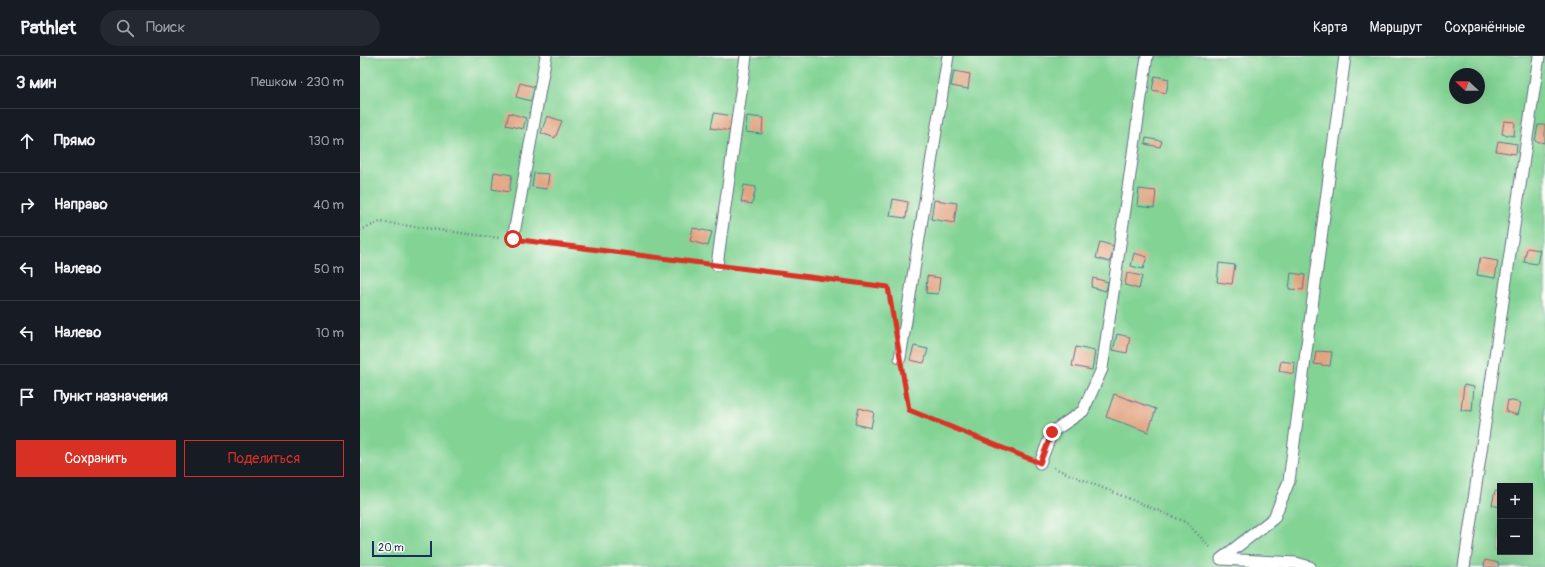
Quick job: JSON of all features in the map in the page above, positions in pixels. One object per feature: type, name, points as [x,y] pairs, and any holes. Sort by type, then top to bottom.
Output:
[{"type":"lane","points":[[513,239],[546,56]]},
{"type":"lane","points":[[717,265],[746,56]]},
{"type":"lane","points":[[900,358],[948,56]]},
{"type":"lane","points":[[1040,463],[1052,432],[1083,411],[1102,369],[1147,56]]},
{"type":"lane","points":[[1221,560],[1274,518],[1290,481],[1344,56]]},
{"type":"lane","points":[[1464,567],[1538,56]]},
{"type":"lane","points":[[1221,560],[1296,563],[1310,567]]},
{"type":"path","points":[[360,230],[380,222],[888,287],[892,308]]},
{"type":"path","points":[[900,358],[909,410],[1186,522],[1221,560]]},
{"type":"green space","points":[[360,56],[1545,56],[1545,567],[360,567]]},
{"type":"building","points":[[954,71],[970,74],[968,89],[951,86]]},
{"type":"building","points":[[1155,76],[1169,79],[1166,93],[1152,90]]},
{"type":"building","points":[[520,83],[535,87],[531,101],[516,97]]},
{"type":"building","points":[[509,113],[526,118],[523,129],[506,125]]},
{"type":"building","points":[[714,113],[733,116],[730,131],[711,128]]},
{"type":"building","points":[[547,116],[562,121],[555,138],[541,133]]},
{"type":"building","points":[[747,116],[763,118],[762,134],[745,132]]},
{"type":"building","points":[[1504,121],[1515,122],[1514,136],[1502,134]]},
{"type":"building","points":[[1538,125],[1545,125],[1545,143],[1535,141]]},
{"type":"building","points":[[1146,138],[1162,141],[1160,147],[1145,144]]},
{"type":"building","points":[[1498,141],[1517,144],[1516,154],[1496,151]]},
{"type":"building","points":[[494,172],[512,175],[509,192],[492,189]]},
{"type":"building","points":[[534,173],[549,174],[547,189],[532,187]]},
{"type":"building","points":[[744,185],[756,187],[752,204],[741,202]]},
{"type":"building","points":[[1139,189],[1156,191],[1154,208],[1137,206]]},
{"type":"building","points":[[893,199],[908,202],[906,218],[890,216]]},
{"type":"building","points":[[934,200],[957,203],[954,223],[931,219]]},
{"type":"building","points":[[693,228],[712,232],[708,246],[690,241]]},
{"type":"building","points":[[1100,242],[1114,246],[1110,262],[1096,258]]},
{"type":"building","points":[[1527,248],[1540,250],[1537,264],[1524,262]]},
{"type":"building","points":[[1134,253],[1147,257],[1143,269],[1131,266]]},
{"type":"building","points":[[1480,258],[1498,261],[1495,278],[1477,275]]},
{"type":"building","points":[[1219,263],[1235,265],[1232,284],[1217,282]]},
{"type":"building","points":[[1127,273],[1142,276],[1139,289],[1125,285]]},
{"type":"building","points":[[1291,273],[1305,275],[1303,290],[1289,289]]},
{"type":"building","points":[[927,276],[940,278],[938,294],[926,293]]},
{"type":"building","points":[[1093,278],[1108,282],[1106,291],[1091,287]]},
{"type":"building","points":[[1117,334],[1130,337],[1127,353],[1113,350]]},
{"type":"building","points":[[914,346],[928,349],[924,363],[910,360]]},
{"type":"building","points":[[1076,347],[1095,351],[1092,370],[1072,366]]},
{"type":"building","points":[[1316,351],[1332,352],[1330,366],[1314,364]]},
{"type":"building","points":[[1281,361],[1295,363],[1294,374],[1279,371]]},
{"type":"building","points":[[1464,385],[1474,387],[1472,411],[1461,410]]},
{"type":"building","points":[[1114,394],[1156,409],[1148,432],[1106,417]]},
{"type":"building","points":[[1508,400],[1521,403],[1518,415],[1506,412]]},
{"type":"building","points":[[859,408],[874,412],[871,428],[855,424]]},
{"type":"building","points":[[1495,491],[1497,491],[1497,506],[1492,505]]},
{"type":"building","points":[[1485,560],[1499,563],[1498,567],[1484,567]]},
{"type":"route","points":[[513,239],[888,287],[909,410],[1040,463],[1052,432]]}]
